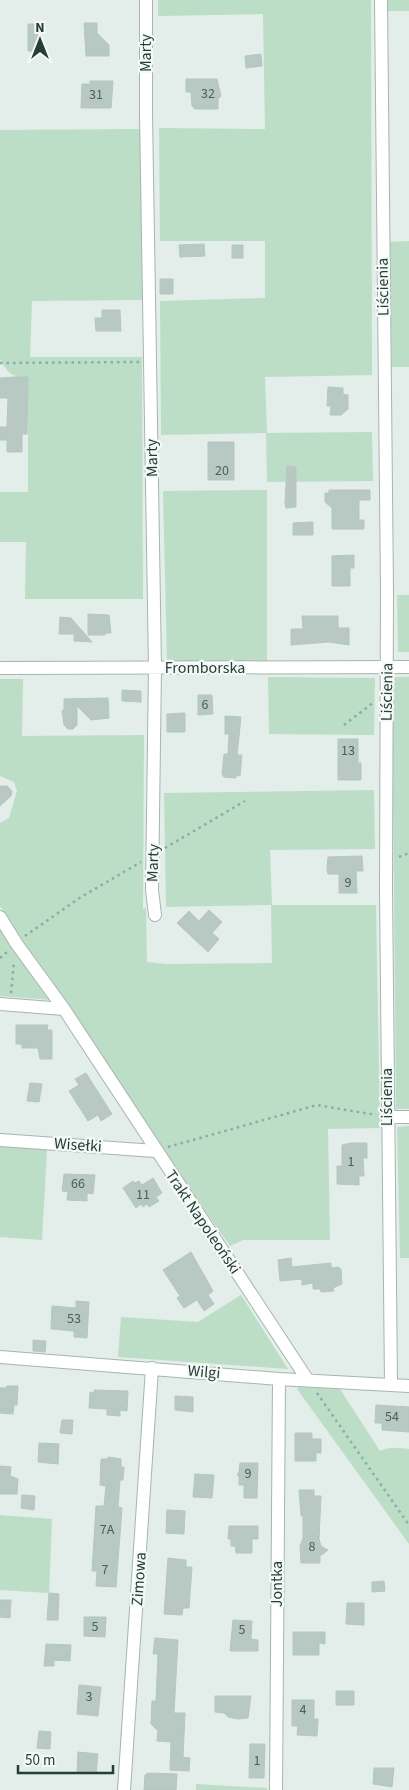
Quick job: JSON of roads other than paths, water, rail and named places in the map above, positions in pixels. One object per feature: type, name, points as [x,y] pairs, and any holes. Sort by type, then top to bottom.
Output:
[{"type":"street","name":"Marty","points":[[146,0],[155,668],[154,855],[152,890],[155,915]]},
{"type":"street","name":"Liścienia","points":[[381,0],[387,667],[387,1117],[391,1384]]},
{"type":"street","name":"Fromborska","points":[[0,668],[409,667]]},
{"type":"street","name":"Trakt Napoleoński","points":[[0,917],[16,943],[64,1009],[307,1379]]},
{"type":"street","points":[[5,1004],[64,1009]]},
{"type":"street","points":[[387,1117],[409,1117]]},
{"type":"street","name":"Wisełki","points":[[0,1140],[155,1150]]},
{"type":"street","name":"Wilgi","points":[[0,1356],[279,1379],[307,1379],[409,1386]]},
{"type":"street","name":"Zimowa","points":[[124,1790],[152,1368]]},
{"type":"street","name":"Jontka","points":[[276,1790],[279,1379]]}]
